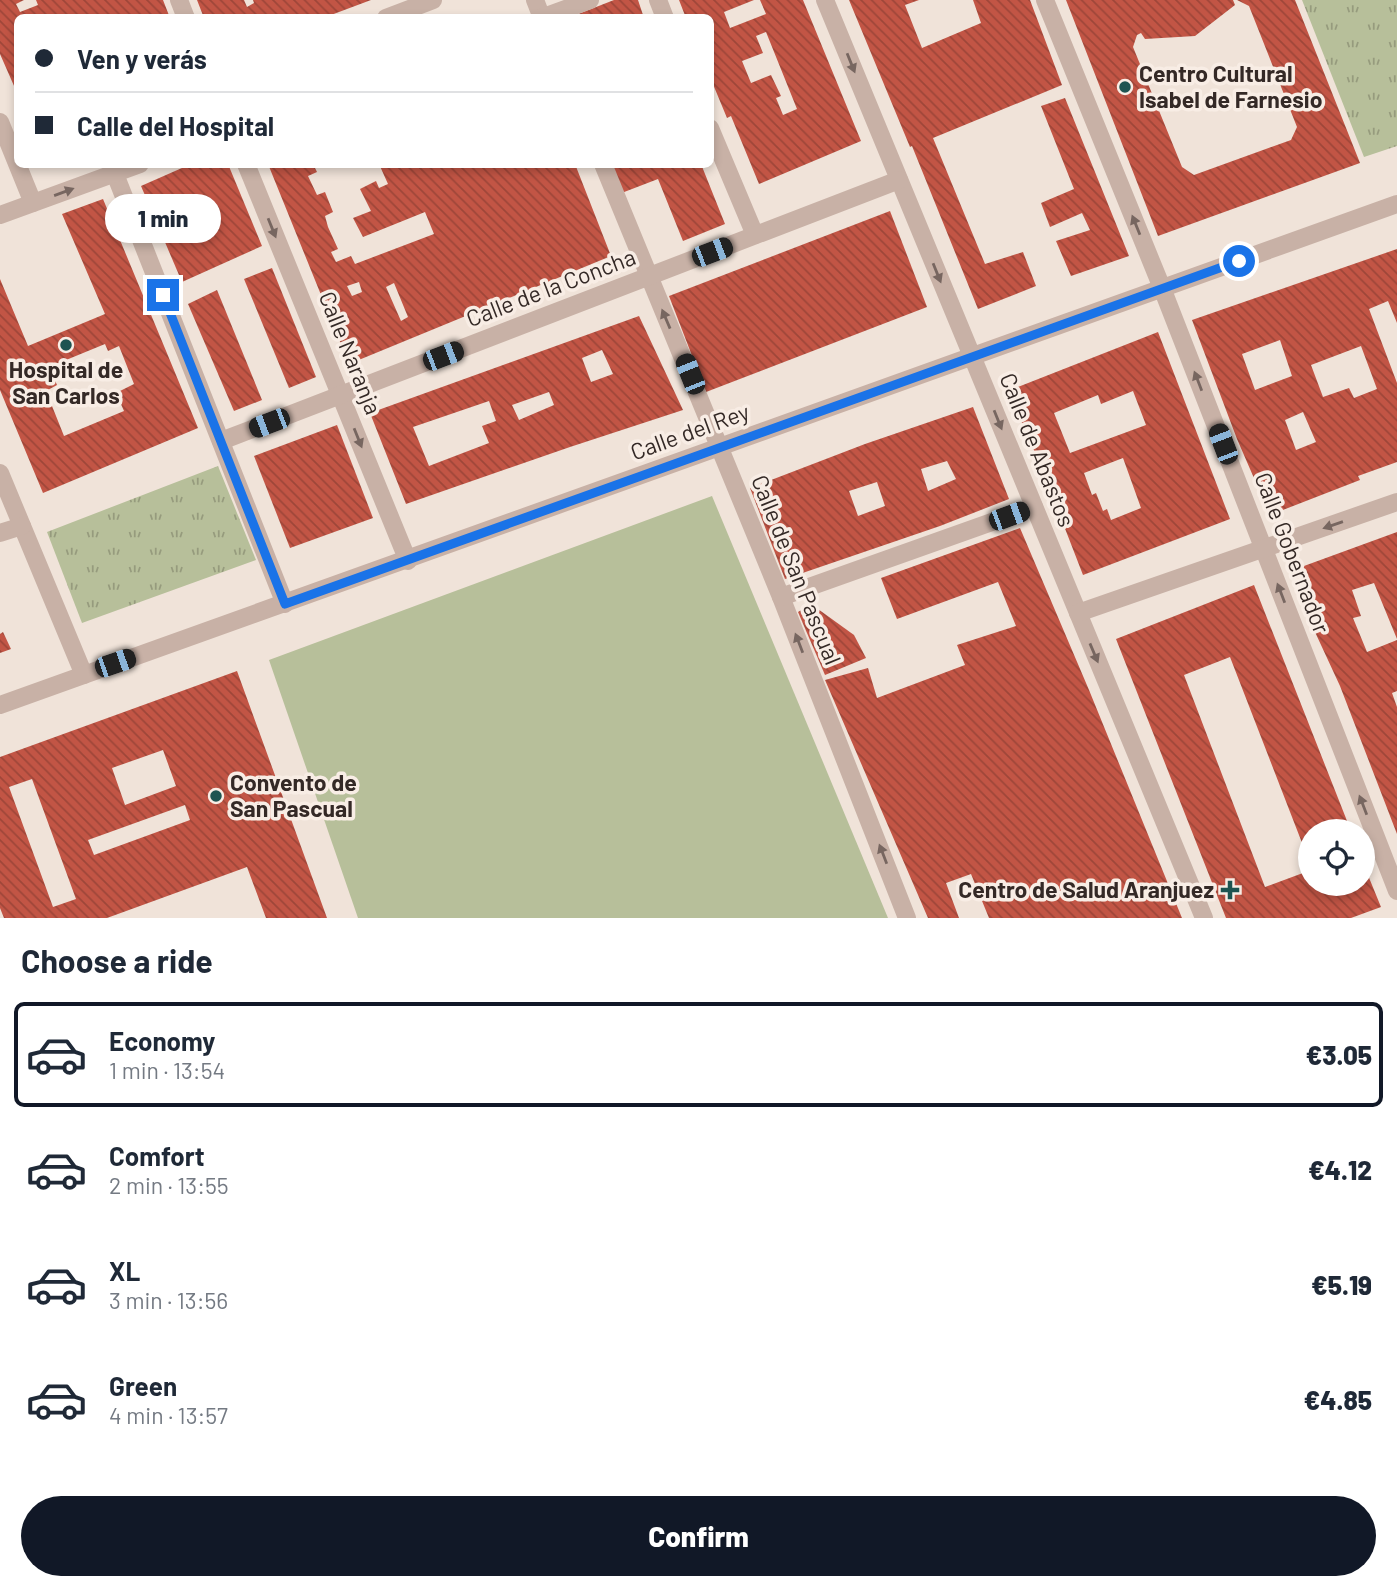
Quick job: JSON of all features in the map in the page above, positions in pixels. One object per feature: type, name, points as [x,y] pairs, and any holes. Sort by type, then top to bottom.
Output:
[{"type":"street","points":[[396,14],[433,0]]},
{"type":"street","points":[[550,14],[590,0]]},
{"type":"street","name":"Calle de Abastos","points":[[825,0],[1204,918]]},
{"type":"street","name":"Calle Gobernador","points":[[1045,0],[1162,288],[1397,891]]},
{"type":"street","points":[[0,122],[10,156]]},
{"type":"street","points":[[714,138],[755,235]]},
{"type":"street","points":[[16,168],[33,203]]},
{"type":"street","points":[[0,215],[130,168]]},
{"type":"street","name":"Calle Naranja","points":[[248,168],[408,561]]},
{"type":"street","name":"Calle de San Pascual","points":[[605,168],[781,597],[907,918]]},
{"type":"street","points":[[115,174],[285,604]]},
{"type":"street","name":"Calle de la Concha","points":[[220,442],[899,180]]},
{"type":"street","name":"Calle del Rey","points":[[0,705],[408,561],[1397,204]]},
{"type":"street","points":[[0,473],[84,675]]},
{"type":"street","points":[[1077,613],[1397,502]]},
{"type":"street","points":[[781,597],[1034,507]]},
{"type":"street","points":[[0,533],[22,526]]},
{"type":"green space","points":[[1302,0],[1397,0],[1397,146],[1364,157]]},
{"type":"green space","points":[[218,466],[256,560],[82,623],[47,532]]},
{"type":"green space","points":[[712,496],[888,918],[358,918],[269,660]]},
{"type":"building","points":[[0,0],[24,0],[16,4],[20,12],[38,5],[36,0],[163,0],[168,14],[14,14],[14,86],[0,54]]},
{"type":"building","points":[[197,0],[244,0],[247,7],[254,3],[253,0],[371,0],[334,14],[202,14]]},
{"type":"building","points":[[614,0],[638,0],[643,14],[578,14]]},
{"type":"building","points":[[679,0],[754,0],[724,12],[730,28],[766,14],[760,0],[803,0],[861,141],[759,184],[731,116],[727,118],[714,87],[714,14],[684,14]],"holes":[[[766,32],[797,109],[783,115],[776,98],[781,96],[771,75],[751,83],[742,61],[763,53],[756,36]]]},
{"type":"building","points":[[849,0],[919,0],[905,5],[922,48],[981,23],[973,0],[1030,0],[1062,85],[933,138],[985,264],[1023,252],[1036,286],[978,309]]},
{"type":"building","name":"Centro Cultural Isabel de Farnesio","points":[[1066,0],[1233,0],[1235,5],[1195,36],[1145,39],[1141,33],[1137,35],[1133,47],[1182,167],[1194,175],[1291,140],[1297,127],[1249,6],[1237,0],[1295,0],[1360,163],[1158,236]]},
{"type":"building","points":[[1065,98],[1129,256],[1071,276],[1056,241],[1090,230],[1082,213],[1050,227],[1041,203],[1074,189],[1041,106]]},
{"type":"building","points":[[182,168],[230,168],[262,246],[182,282],[141,186]]},
{"type":"building","points":[[270,168],[315,168],[317,172],[308,176],[317,195],[325,192],[333,212],[325,216],[338,249],[331,252],[336,262],[351,256],[355,264],[434,234],[425,212],[363,237],[353,218],[371,211],[360,189],[376,181],[379,188],[388,184],[381,168],[577,168],[611,256],[349,364]],"holes":[[[359,282],[362,292],[352,296],[347,286]],[[394,283],[408,317],[401,321],[386,287]]]},
{"type":"building","points":[[609,168],[703,168],[725,224],[683,241],[658,179],[619,194]]},
{"type":"building","name":"Hospital de San Carlos","points":[[103,199],[198,428],[43,493],[0,390],[0,279],[28,346],[105,314],[62,214]],"holes":[[[105,344],[108,351],[119,346],[134,384],[116,393],[124,411],[64,436],[46,391],[57,385],[49,367]]]},
{"type":"building","points":[[890,211],[927,307],[706,392],[669,296]]},
{"type":"building","points":[[1397,249],[1397,323],[1388,301],[1369,309],[1397,383],[1397,462],[1358,476],[1360,480],[1270,515],[1237,439],[1192,320]],"holes":[[[1280,340],[1292,376],[1255,390],[1242,354]],[[1361,346],[1377,389],[1354,398],[1349,388],[1323,397],[1311,365]],[[1303,412],[1316,442],[1296,450],[1285,420]]]},
{"type":"building","points":[[272,268],[316,377],[289,388],[244,279]]},
{"type":"building","points":[[217,290],[262,400],[234,411],[188,304]]},
{"type":"building","points":[[639,316],[683,410],[406,504],[370,413]],"holes":[[[602,350],[613,374],[591,382],[582,358]],[[549,392],[554,405],[519,420],[512,405]],[[489,401],[496,421],[482,426],[489,443],[429,466],[413,427]]]},
{"type":"building","points":[[1158,332],[1230,519],[1083,575],[1008,391]],"holes":[[[1133,391],[1146,425],[1070,453],[1054,413],[1098,395],[1101,404]],[[1123,458],[1141,508],[1111,520],[1107,509],[1103,511],[1096,493],[1092,495],[1084,473]]]},
{"type":"building","points":[[973,407],[1009,499],[940,526],[785,579],[750,488]],"holes":[[[947,461],[956,479],[928,491],[921,469]],[[877,482],[885,506],[858,516],[849,491]]]},
{"type":"building","points":[[337,425],[373,518],[290,548],[254,456]]},
{"type":"building","points":[[1020,528],[1182,918],[989,918],[971,874],[946,883],[959,918],[928,918],[825,680],[868,668],[877,698],[965,665],[957,645],[1016,626],[998,582],[897,619],[881,578]]},
{"type":"building","points":[[1397,532],[1397,639],[1374,583],[1352,590],[1361,616],[1353,618],[1367,652],[1397,640],[1397,691],[1392,693],[1397,707],[1397,834],[1340,686],[1315,632],[1293,570]]},
{"type":"building","points":[[1254,585],[1346,819],[1298,819],[1298,832],[1230,657],[1184,675],[1265,887],[1298,875],[1298,896],[1375,896],[1375,892],[1381,907],[1351,918],[1226,918],[1116,639]]},
{"type":"building","points":[[811,604],[854,635],[866,658],[825,675],[798,612]]},
{"type":"building","points":[[3,632],[11,649],[0,653],[0,634]]},
{"type":"building","name":"Convento de San Pascual","points":[[237,671],[327,918],[266,918],[247,867],[107,918],[4,918],[0,908],[0,757]],"holes":[[[163,750],[176,786],[125,805],[112,768]],[[32,779],[76,899],[53,907],[9,787]],[[185,805],[190,820],[94,855],[88,840]]]},
{"type":"place","name":"Centro Cultural Isabel de Farnesio","points":[[1125,87]]},
{"type":"place","name":"Hospital de San Carlos","points":[[66,345]]},
{"type":"place","name":"Convento de San Pascual","points":[[216,796]]},
{"type":"place","name":"Centro de Salud Aranjuez","points":[[1230,890]]},
{"type":"route","points":[[163,295],[285,604],[1239,261]]}]
